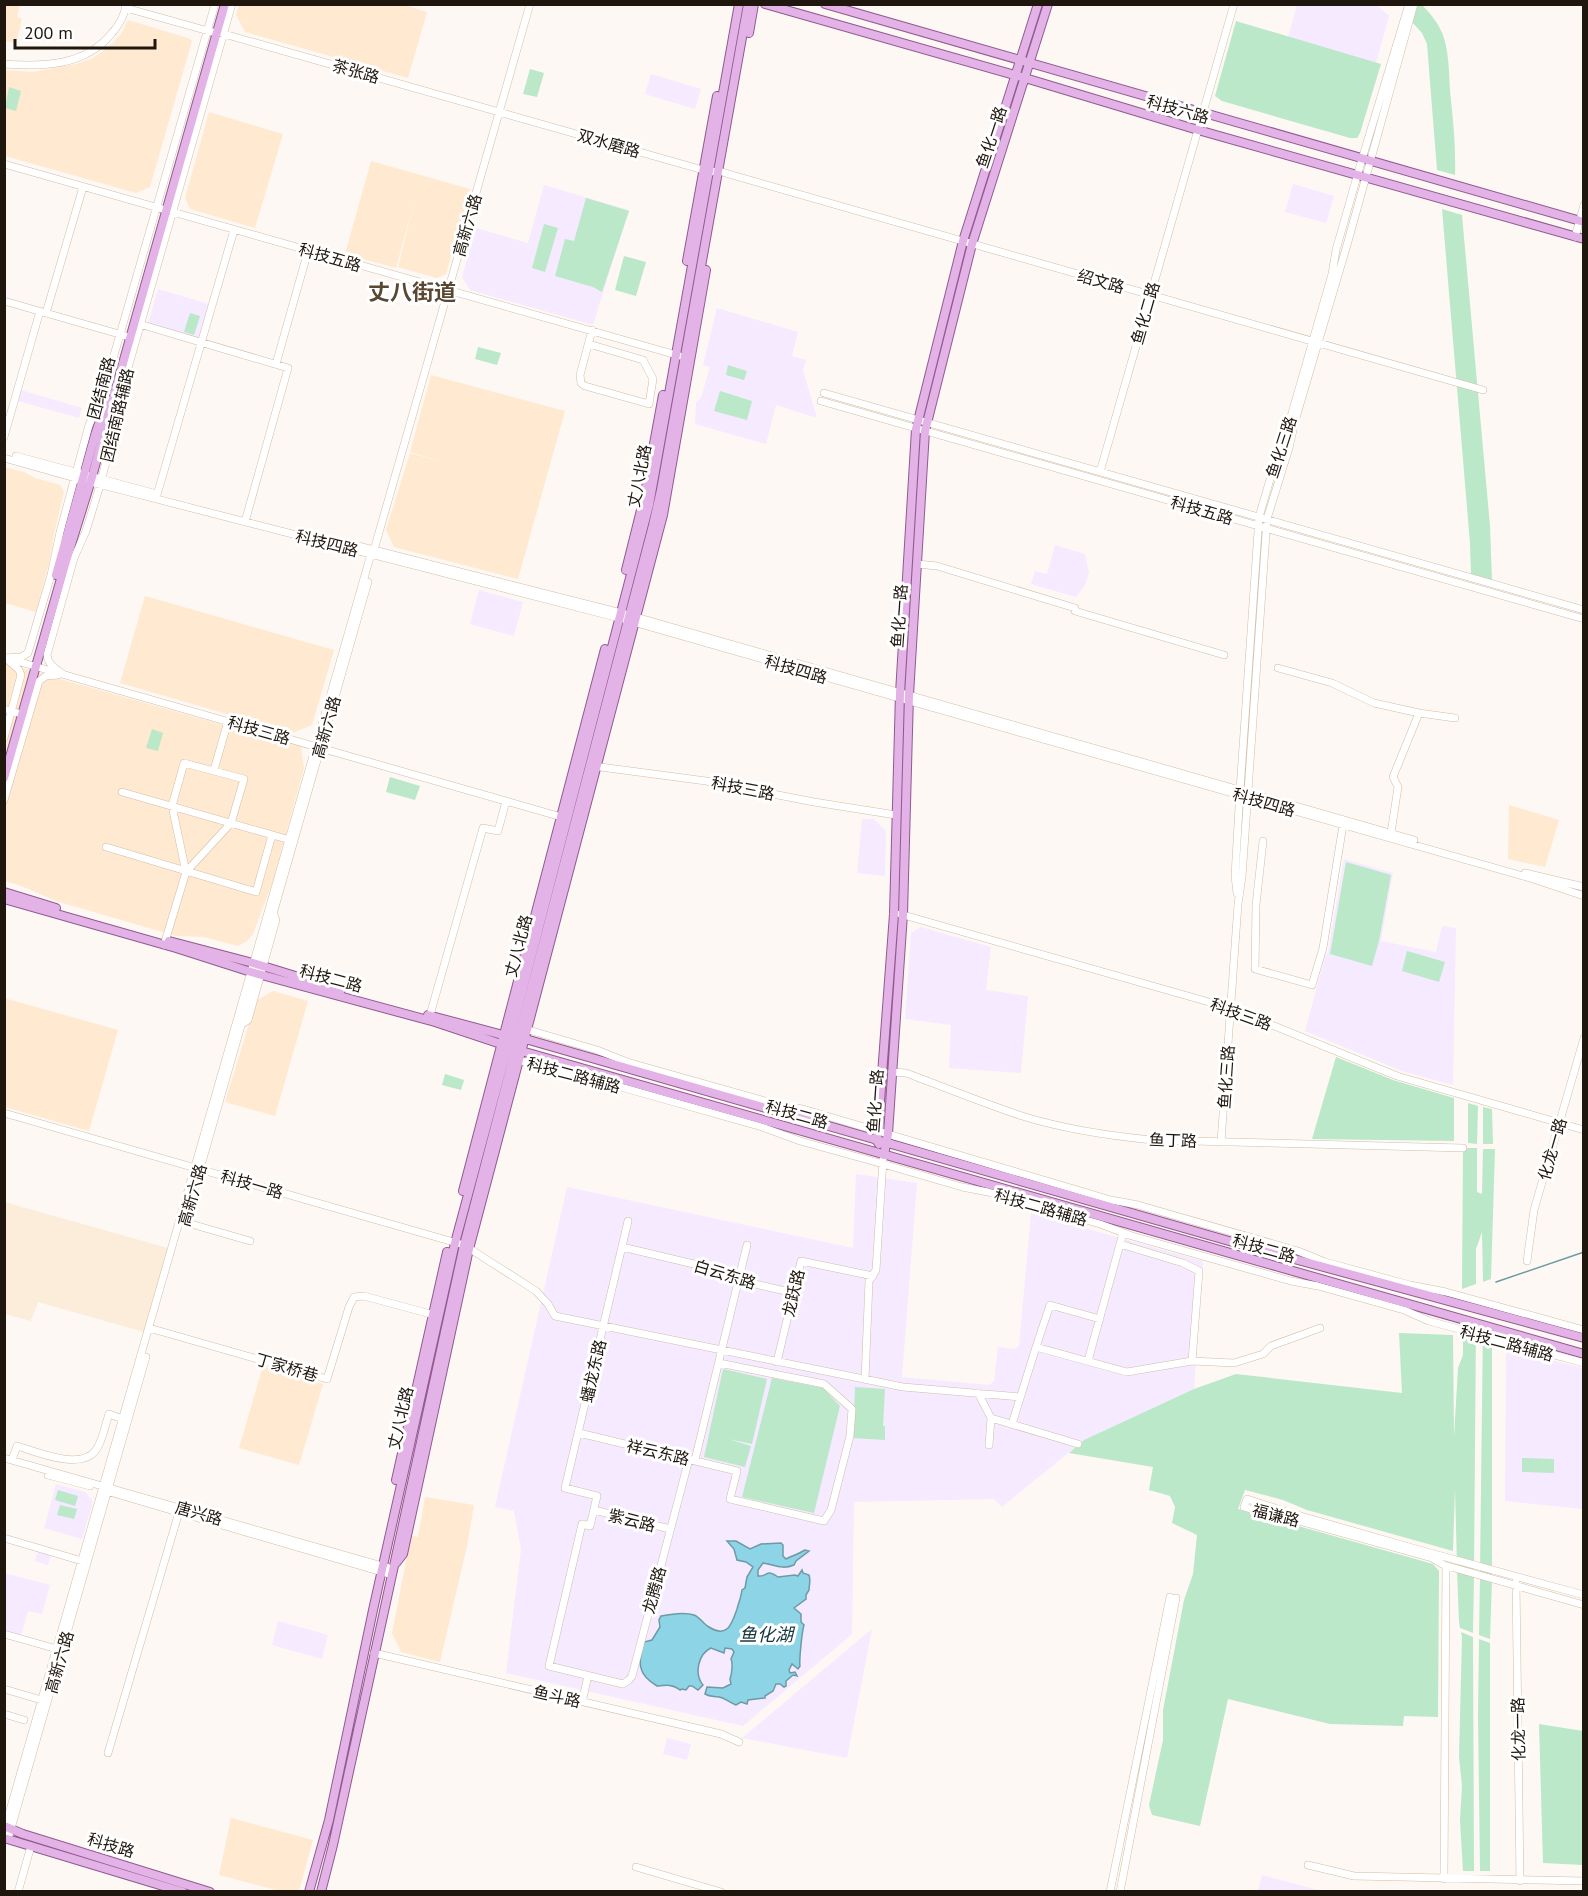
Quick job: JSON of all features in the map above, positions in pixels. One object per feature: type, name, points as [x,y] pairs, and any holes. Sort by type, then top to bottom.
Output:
[{"type":"main road","name":"团结南路","points":[[215,32],[220,4]]},
{"type":"main road","name":"团结南路","points":[[4,778],[88,479],[137,324],[165,210],[225,4]]},
{"type":"main road","points":[[714,171],[734,4]]},
{"type":"main road","name":"丈八北路","points":[[714,171],[739,4]]},
{"type":"main road","name":"丈八北路","points":[[309,1892],[329,1820],[452,1242],[513,1042],[572,820],[617,615],[649,506],[748,4]]},
{"type":"main road","points":[[680,356],[714,171],[754,4]]},
{"type":"main road","name":"科技六路","points":[[765,4],[1579,238]]},
{"type":"main road","name":"科技六路","points":[[825,4],[1581,221]]},
{"type":"main road","name":"鱼化一路","points":[[968,243],[1025,78],[1025,61],[1038,4]]},
{"type":"main road","name":"鱼化一路","points":[[884,1160],[878,1141],[878,1131],[898,914],[896,814],[922,426],[968,243],[1016,76],[1025,61],[1048,4]]},
{"type":"main road","name":"团结南路","points":[[88,479],[123,335],[165,210]]},
{"type":"main road","name":"丈八北路","points":[[572,820],[593,766],[632,619],[661,490],[680,356]]},
{"type":"main road","name":"鱼化一路","points":[[884,1160],[892,1072],[904,697],[917,564],[922,426]]},
{"type":"main road","name":"团结南路","points":[[4,759],[11,711],[34,666]]},
{"type":"main road","points":[[513,1042],[572,820]]},
{"type":"main road","name":"科技二路","points":[[4,892],[424,1019],[887,1143],[1236,1243],[1584,1338]]},
{"type":"main road","name":"科技二路","points":[[4,899],[165,942]]},
{"type":"main road","name":"科技二路","points":[[255,968],[430,1015],[884,1160],[1584,1354]]},
{"type":"main road","name":"丈八北路","points":[[321,1892],[513,1042]]},
{"type":"main road","name":"科技路","points":[[6,1832],[31,1846],[183,1892]]},
{"type":"main road","name":"科技路","points":[[6,1832],[210,1892]]},
{"type":"street","points":[[215,4],[215,32]]},
{"type":"street","points":[[215,32],[232,4]]},
{"type":"street","name":"高新六路","points":[[271,913],[530,4]]},
{"type":"street","points":[[1198,130],[1234,4]]},
{"type":"street","name":"鱼化三路","points":[[1221,1142],[1238,904],[1235,876],[1267,519],[1409,4]]},
{"type":"street","name":"鱼化三路","points":[[1366,160],[1414,4]]},
{"type":"street","points":[[4,64],[49,64],[74,60],[91,53],[106,41],[120,24],[126,6]]},
{"type":"street","name":"茶张路","points":[[126,6],[500,112]]},
{"type":"street","name":"双水磨路","points":[[500,112],[714,171]]},
{"type":"street","name":"鱼化二路","points":[[1100,472],[1198,130]]},
{"type":"street","name":"科技五路","points":[[4,164],[680,356]]},
{"type":"street","name":"绍文路","points":[[714,171],[1483,390]]},
{"type":"street","points":[[4,437],[83,187]]},
{"type":"street","points":[[1579,238],[1584,205]]},
{"type":"street","points":[[157,495],[234,230]]},
{"type":"street","points":[[276,364],[308,251]]},
{"type":"street","points":[[4,301],[123,335]]},
{"type":"street","points":[[137,324],[288,368],[245,520]]},
{"type":"street","points":[[589,344],[643,360],[653,379],[649,404],[581,383],[580,375],[592,330]]},
{"type":"street","name":"鱼化三路","points":[[1244,794],[1259,517],[1280,445],[1315,342]]},
{"type":"street","name":"科技五路","points":[[824,393],[876,408],[922,426],[1215,514],[1584,620]]},
{"type":"street","name":"科技五路","points":[[821,401],[1100,472],[1584,610]]},
{"type":"street","points":[[873,416],[876,408]]},
{"type":"street","name":"科技四路","points":[[4,453],[88,479],[157,495],[245,520]]},
{"type":"street","name":"科技四路","points":[[4,458],[632,619],[1244,794],[1584,887]]},
{"type":"street","points":[[4,658],[21,657],[28,653],[51,575],[60,532],[88,479]]},
{"type":"street","name":"团结南路辅路","points":[[63,674],[50,664],[47,655],[74,558],[86,531],[88,479]]},
{"type":"street","points":[[1215,514],[1218,505]]},
{"type":"street","points":[[1312,542],[1314,533]]},
{"type":"street","points":[[917,564],[948,570],[1076,608],[1075,611],[1224,655]]},
{"type":"street","points":[[4,658],[15,665],[21,675],[4,738]]},
{"type":"street","name":"科技三路","points":[[4,658],[572,820]]},
{"type":"street","points":[[1278,668],[1332,683],[1374,703],[1455,718]]},
{"type":"street","points":[[4,800],[39,681],[46,676],[63,674]]},
{"type":"street","points":[[1391,834],[1398,787],[1393,777],[1419,713]]},
{"type":"street","points":[[214,770],[228,721]]},
{"type":"street","points":[[165,942],[186,872],[231,823],[244,779],[184,763],[172,806],[186,872]]},
{"type":"street","name":"科技三路","points":[[593,766],[706,781],[814,802],[896,814]]},
{"type":"street","points":[[122,792],[291,840]]},
{"type":"street","name":"科技四路","points":[[1244,794],[1584,896]]},
{"type":"street","points":[[430,1015],[483,828],[498,831],[506,801]]},
{"type":"street","points":[[1263,841],[1256,905],[1255,969],[1312,985],[1323,948],[1343,825]]},
{"type":"street","points":[[106,847],[256,892],[272,835]]},
{"type":"street","points":[[271,913],[276,920],[255,968],[261,919],[271,913]]},
{"type":"street","name":"科技三路","points":[[898,914],[1230,1008],[1397,1076],[1584,1130]]},
{"type":"street","name":"高新六路","points":[[6,1832],[255,968]]},
{"type":"street","name":"化龙一路","points":[[1527,1261],[1534,1210],[1584,1038]]},
{"type":"street","name":"科技二路辅路","points":[[513,1042],[597,1050],[627,1062],[878,1131],[1111,1200],[1138,1205],[1278,1245],[1325,1262],[1584,1330]]},
{"type":"street","name":"鱼丁路","points":[[892,1072],[906,1073],[1024,1116],[1078,1130],[1153,1140],[1463,1148]]},
{"type":"street","name":"科技一路","points":[[4,1113],[467,1247]]},
{"type":"street","points":[[865,1380],[869,1281],[876,1270],[884,1160]]},
{"type":"street","name":"科技二路辅路","points":[[884,1160],[962,1187],[999,1195],[1291,1281],[1318,1286],[1393,1307],[1429,1321],[1584,1363]]},
{"type":"street","name":"高新六路","points":[[45,1701],[82,1561],[198,1169]]},
{"type":"street","name":"蟠龙东路","points":[[594,1510],[597,1497],[565,1488],[628,1221]]},
{"type":"street","points":[[184,1222],[250,1240]]},
{"type":"street","points":[[1088,1361],[1123,1233]]},
{"type":"street","points":[[1120,1244],[1183,1263],[1199,1271],[1192,1361]]},
{"type":"street","name":"龙腾路","points":[[588,1676],[623,1684],[632,1676],[670,1529],[722,1351],[747,1245]]},
{"type":"street","points":[[467,1247],[536,1291],[555,1316],[903,1388],[1020,1397]]},
{"type":"street","name":"白云东路","points":[[622,1247],[740,1275],[746,1281],[794,1293]]},
{"type":"street","name":"龙跃路","points":[[777,1362],[801,1261],[873,1276]]},
{"type":"street","name":"丁家桥巷","points":[[151,1329],[327,1379],[354,1297],[364,1296],[435,1315]]},
{"type":"street","points":[[1012,1424],[1050,1305],[1100,1319]]},
{"type":"street","points":[[1036,1347],[1127,1372],[1192,1361],[1234,1363],[1263,1354],[1271,1346],[1320,1328]]},
{"type":"street","name":"祥云东路","points":[[579,1433],[737,1471],[730,1499],[824,1521],[831,1510],[850,1436],[852,1409],[824,1384],[718,1363]]},
{"type":"street","points":[[978,1393],[991,1418],[989,1445]]},
{"type":"street","points":[[7,1460],[17,1446],[70,1460],[85,1459],[97,1449],[109,1414],[123,1419]]},
{"type":"street","points":[[991,1418],[1078,1444]]},
{"type":"street","name":"唐兴路","points":[[7,1460],[392,1572]]},
{"type":"street","name":"唐兴路","points":[[105,1488],[179,1512],[381,1567]]},
{"type":"street","name":"福谦路","points":[[1584,1595],[1247,1499],[1244,1507],[1420,1555],[1446,1566],[1584,1605]]},
{"type":"street","points":[[582,1702],[588,1676],[549,1666],[582,1524],[590,1526],[594,1510]]},
{"type":"street","name":"紫云路","points":[[594,1510],[670,1529]]},
{"type":"street","points":[[108,1753],[179,1512]]},
{"type":"street","points":[[4,1538],[82,1561]]},
{"type":"street","points":[[1444,1879],[1446,1566]]},
{"type":"street","name":"化龙一路","points":[[1516,1576],[1520,1881]]},
{"type":"street","points":[[1110,1892],[1173,1597],[1120,1892]]},
{"type":"street","points":[[4,1634],[57,1649]]},
{"type":"street","name":"鱼斗路","points":[[374,1653],[721,1734],[739,1742]]},
{"type":"street","points":[[4,1689],[45,1701]]},
{"type":"street","points":[[4,1714],[24,1720]]},
{"type":"street","points":[[18,1892],[31,1846]]},
{"type":"street","points":[[1308,1865],[1354,1876],[1584,1881]]},
{"type":"street","points":[[636,1867],[721,1892]]},
{"type":"shaded area","points":[[239,4],[402,4],[427,12],[408,78],[245,32],[236,15]]},
{"type":"shaded area","points":[[4,5],[20,5],[17,17],[22,19],[16,43],[5,41]]},
{"type":"shaded area","points":[[1297,5],[1377,5],[1389,16],[1376,63],[1288,37]]},
{"type":"shaded area","points":[[128,20],[192,41],[150,187],[136,193],[5,156],[4,70],[32,72],[91,59],[108,48],[121,34]]},
{"type":"shaded area","points":[[651,74],[701,89],[695,109],[645,94]]},
{"type":"shaded area","points":[[209,112],[283,134],[255,228],[190,209],[185,198]]},
{"type":"shaded area","points":[[371,161],[470,189],[446,274],[437,278],[398,267],[414,202],[396,268],[345,254]]},
{"type":"shaded area","points":[[1293,184],[1334,196],[1326,223],[1285,212]]},
{"type":"shaded area","points":[[544,185],[629,210],[593,325],[470,290],[462,277],[476,228],[528,243]]},
{"type":"shaded area","points":[[158,289],[209,304],[199,339],[148,324]]},
{"type":"shaded area","points":[[717,308],[798,332],[792,356],[806,360],[803,370],[817,418],[776,405],[766,444],[695,424],[696,402],[701,398],[710,367],[703,365]]},
{"type":"shaded area","points":[[431,375],[565,411],[518,579],[394,547],[386,530],[410,453],[446,463],[410,452]]},
{"type":"shaded area","points":[[21,390],[82,408],[79,418],[18,401]]},
{"type":"shaded area","points":[[4,467],[60,485],[64,492],[36,612],[5,603]]},
{"type":"shaded area","points":[[1055,545],[1085,554],[1089,573],[1085,585],[1076,597],[1031,584],[1035,571],[1047,574]]},
{"type":"shaded area","points":[[479,590],[523,602],[514,636],[470,624]]},
{"type":"shaded area","points":[[145,596],[334,650],[312,725],[292,733],[120,683]]},
{"type":"shaded area","points":[[4,663],[301,747],[304,768],[273,881],[253,934],[247,941],[238,946],[204,937],[176,936],[56,901],[5,881]]},
{"type":"shaded area","points":[[1509,805],[1559,820],[1545,867],[1508,859]]},
{"type":"shaded area","points":[[862,819],[874,819],[886,831],[885,876],[857,873]]},
{"type":"shaded area","points":[[1344,859],[1393,873],[1381,941],[1436,952],[1442,926],[1456,928],[1453,1085],[1402,1071],[1305,1031],[1328,952]]},
{"type":"shaded area","points":[[921,927],[991,947],[986,990],[1028,996],[1021,1073],[949,1068],[951,1025],[905,1019],[911,933]]},
{"type":"shaded area","points":[[273,991],[308,1001],[275,1116],[225,1102],[256,1001]]},
{"type":"shaded area","points":[[4,998],[118,1030],[89,1131],[5,1107]]},
{"type":"shaded area","points":[[856,1174],[917,1183],[902,1377],[989,1385],[994,1381],[998,1347],[1015,1349],[1019,1346],[1031,1213],[1203,1261],[1194,1389],[1084,1440],[1002,1507],[994,1499],[854,1502],[852,1634],[743,1726],[506,1673],[521,1549],[514,1511],[495,1507],[567,1187],[853,1248]]},
{"type":"shaded area","points":[[4,1202],[168,1248],[144,1332],[38,1302],[31,1321],[5,1314]]},
{"type":"shaded area","points":[[1506,1349],[1583,1368],[1583,1509],[1505,1501]]},
{"type":"shaded area","points":[[263,1366],[323,1384],[299,1465],[239,1448]]},
{"type":"shaded area","points":[[56,1484],[85,1492],[93,1502],[82,1539],[44,1528]]},
{"type":"shaded area","points":[[425,1497],[474,1505],[467,1546],[440,1662],[401,1652],[392,1633],[411,1536],[418,1537]]},
{"type":"shaded area","points":[[38,1551],[51,1555],[48,1565],[35,1561]]},
{"type":"shaded area","points":[[4,1573],[50,1585],[42,1614],[28,1611],[21,1636],[5,1632]]},
{"type":"shaded area","points":[[278,1621],[328,1635],[322,1659],[272,1645]]},
{"type":"shaded area","points":[[872,1629],[847,1758],[742,1738]]},
{"type":"shaded area","points":[[667,1738],[691,1744],[687,1760],[663,1754]]},
{"type":"shaded area","points":[[231,1818],[313,1840],[299,1891],[280,1891],[219,1875]]},
{"type":"shaded area","points":[[1262,1875],[1322,1891],[1258,1891]]},
{"type":"green space","points":[[1416,5],[1422,5],[1431,15],[1445,42],[1454,133],[1455,175],[1437,170],[1427,44],[1422,33],[1411,21]]},
{"type":"green space","points":[[1236,21],[1381,64],[1357,138],[1350,138],[1222,101],[1215,96]]},
{"type":"green space","points":[[530,69],[544,73],[537,97],[523,94]]},
{"type":"green space","points":[[9,87],[21,91],[16,111],[5,108]]},
{"type":"green space","points":[[586,198],[629,211],[602,292],[593,287],[555,276],[565,239],[574,241]]},
{"type":"green space","points":[[1442,209],[1462,215],[1490,526],[1492,580],[1471,574]]},
{"type":"green space","points":[[544,224],[558,228],[545,272],[532,268]]},
{"type":"green space","points":[[624,256],[646,262],[636,296],[615,290]]},
{"type":"green space","points":[[190,313],[200,316],[194,335],[184,332]]},
{"type":"green space","points":[[478,347],[501,353],[497,365],[475,359]]},
{"type":"green space","points":[[728,365],[747,371],[744,380],[726,375]]},
{"type":"green space","points":[[720,391],[752,401],[747,420],[714,411]]},
{"type":"green space","points":[[152,729],[163,733],[158,751],[146,748]]},
{"type":"green space","points":[[390,777],[420,786],[415,800],[386,792]]},
{"type":"green space","points":[[1346,862],[1391,875],[1372,966],[1330,954]]},
{"type":"green space","points":[[1407,951],[1445,962],[1439,982],[1402,971]]},
{"type":"green space","points":[[1336,1057],[1393,1080],[1454,1098],[1454,1141],[1312,1139]]},
{"type":"green space","points":[[445,1074],[464,1080],[461,1090],[442,1085]]},
{"type":"green space","points":[[1468,1103],[1478,1106],[1477,1144],[1468,1143]]},
{"type":"green space","points":[[1483,1107],[1492,1109],[1493,1144],[1483,1144]]},
{"type":"green space","points":[[1463,1148],[1477,1148],[1477,1192],[1482,1194],[1483,1149],[1495,1149],[1491,1279],[1483,1282],[1482,1232],[1476,1249],[1476,1284],[1462,1289]]},
{"type":"green space","points":[[1463,1318],[1476,1322],[1474,1571],[1457,1566],[1455,1489],[1453,1551],[1245,1490],[1238,1509],[1433,1564],[1439,1571],[1438,1717],[1404,1716],[1403,1726],[1330,1724],[1228,1699],[1200,1826],[1152,1815],[1149,1805],[1163,1740],[1163,1710],[1184,1600],[1193,1574],[1197,1535],[1172,1523],[1175,1507],[1170,1496],[1149,1490],[1153,1467],[1069,1453],[1084,1440],[1194,1389],[1236,1374],[1402,1393],[1399,1333],[1453,1335],[1454,1437],[1458,1368],[1463,1355]]},
{"type":"green space","points":[[1483,1324],[1492,1326],[1492,1577],[1480,1573]]},
{"type":"green space","points":[[723,1369],[767,1379],[752,1444],[728,1439],[751,1446],[745,1467],[704,1457]]},
{"type":"green space","points":[[772,1378],[823,1388],[840,1406],[814,1513],[742,1497]]},
{"type":"green space","points":[[855,1387],[885,1389],[883,1426],[885,1426],[885,1440],[853,1438]]},
{"type":"green space","points":[[1522,1458],[1554,1459],[1554,1473],[1522,1472]]},
{"type":"green space","points":[[58,1490],[78,1496],[75,1506],[55,1500]]},
{"type":"green space","points":[[60,1505],[77,1509],[74,1519],[57,1515]]},
{"type":"green space","points":[[1457,1570],[1474,1575],[1473,1633],[1460,1628]]},
{"type":"green space","points":[[1480,1577],[1492,1580],[1490,1639],[1479,1635]]},
{"type":"green space","points":[[1461,1632],[1473,1637],[1474,1871],[1463,1871],[1460,1820],[1462,1786],[1459,1757]]},
{"type":"green space","points":[[1479,1639],[1490,1643],[1490,1871],[1480,1871]]},
{"type":"green space","points":[[1539,1724],[1583,1731],[1583,1865],[1543,1863]]},
{"type":"water","name":"鱼化湖","points":[[727,1541],[736,1541],[750,1549],[761,1544],[781,1543],[783,1556],[786,1559],[805,1550],[809,1551],[794,1565],[782,1567],[763,1563],[758,1570],[758,1576],[769,1573],[778,1577],[798,1576],[802,1570],[803,1573],[809,1575],[809,1590],[806,1599],[794,1608],[801,1614],[801,1622],[804,1625],[800,1666],[798,1669],[792,1664],[789,1670],[790,1673],[795,1672],[797,1676],[793,1675],[786,1681],[784,1687],[776,1684],[773,1691],[765,1698],[748,1700],[747,1704],[741,1702],[736,1705],[705,1694],[707,1687],[723,1688],[731,1684],[731,1659],[734,1652],[732,1649],[725,1648],[724,1653],[711,1648],[703,1655],[698,1670],[703,1685],[698,1690],[692,1686],[686,1690],[680,1690],[672,1686],[657,1686],[646,1677],[640,1662],[644,1642],[652,1640],[660,1627],[661,1616],[682,1613],[694,1615],[709,1627],[721,1631],[731,1624],[747,1577],[753,1567],[737,1560],[734,1549]]},
{"type":"waterway","points":[[1496,1282],[1584,1252]]},
{"type":"district","name":"丈八街道","points":[[412,292]]}]
